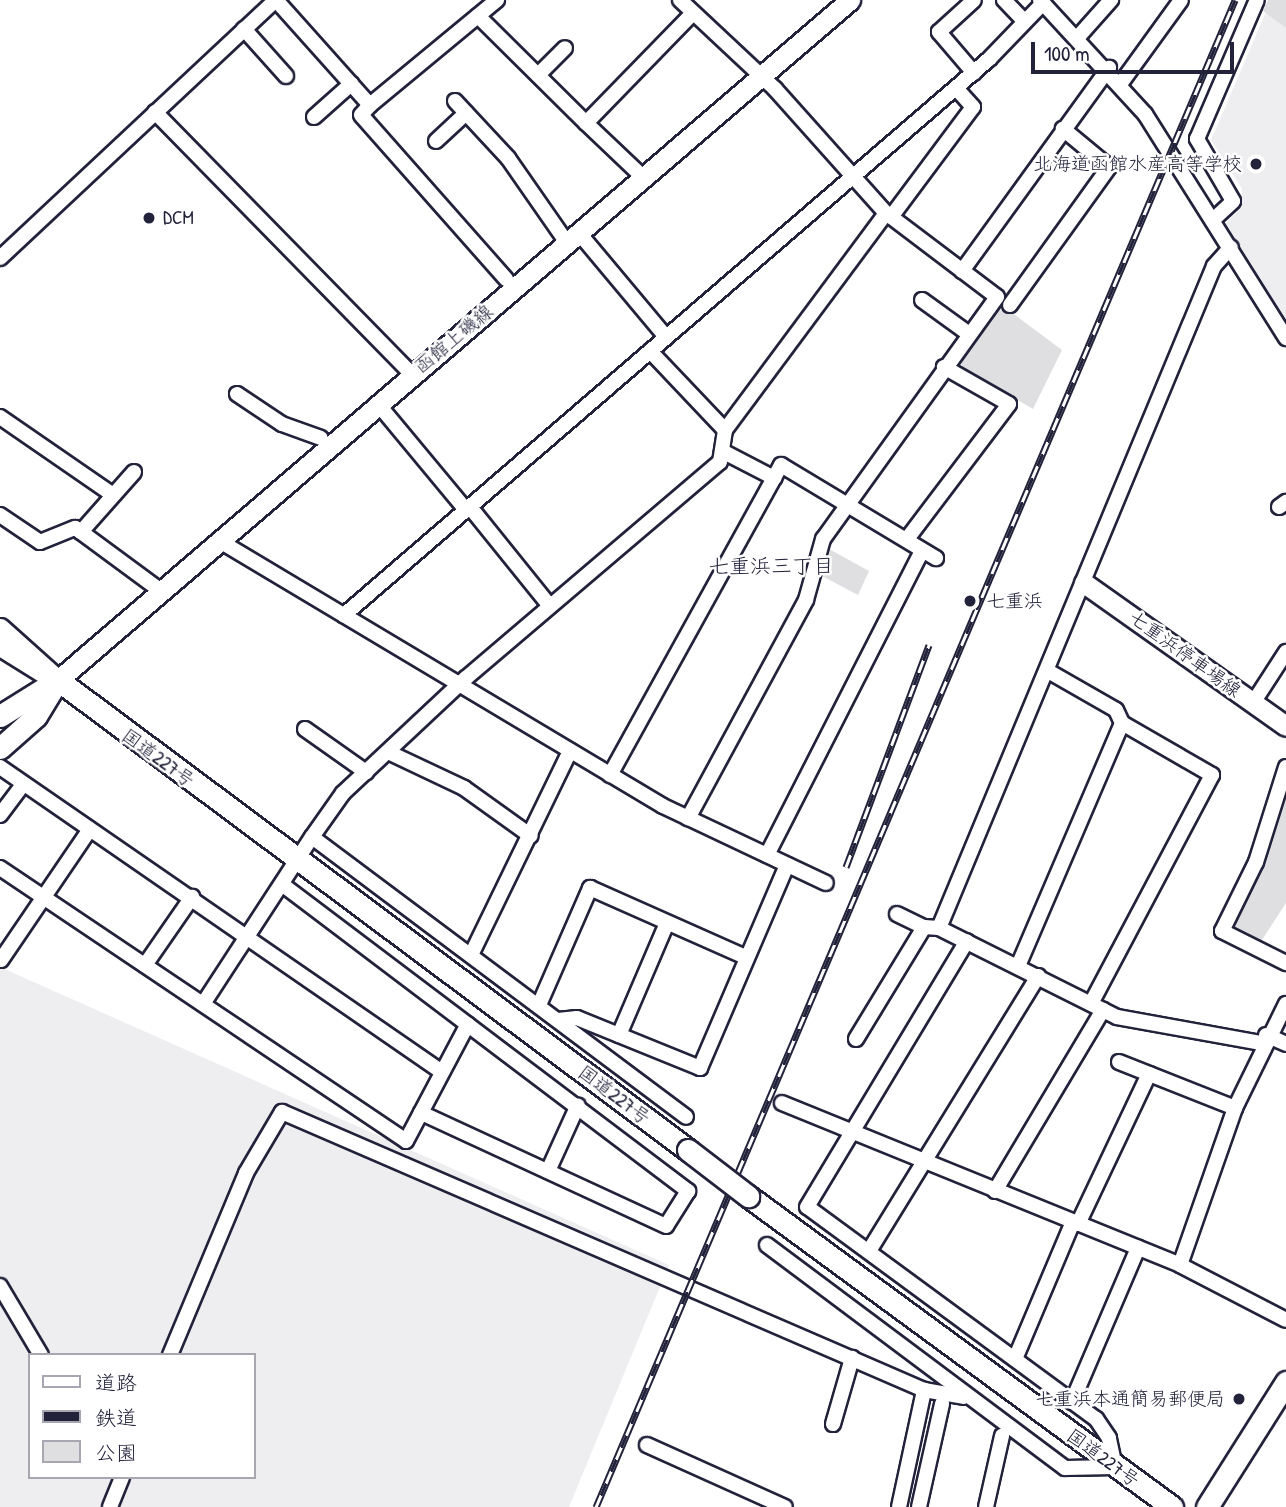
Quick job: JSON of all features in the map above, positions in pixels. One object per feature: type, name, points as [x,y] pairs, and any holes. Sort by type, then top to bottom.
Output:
[{"type":"highway","points":[[0,716],[58,680]]},
{"type":"highway","points":[[0,748],[36,716],[58,680]]},
{"type":"highway","name":"国道227号","points":[[58,680],[748,1196],[1171,1507]]},
{"type":"highway","points":[[1207,1507],[1286,1382]]},
{"type":"main road","name":"函館上磯線","points":[[58,680],[850,0]]},
{"type":"main road","name":"七重浜停車場線","points":[[1084,583],[1286,726]]},
{"type":"main road","points":[[0,628],[58,680]]},
{"type":"main road","points":[[0,646],[58,680]]},
{"type":"street","points":[[0,258],[276,0],[370,105]]},
{"type":"street","points":[[497,0],[361,114],[506,279]]},
{"type":"street","points":[[680,0],[761,78],[888,215],[996,297],[846,503],[823,539],[806,600],[688,818]]},
{"type":"street","points":[[974,0],[939,32],[974,73]]},
{"type":"street","points":[[1004,0],[1025,22]]},
{"type":"street","points":[[1079,37],[1111,0]]},
{"type":"street","points":[[1121,83],[1181,0]]},
{"type":"street","points":[[1213,219],[1233,201],[1197,139],[1257,0]]},
{"type":"street","points":[[344,615],[957,88],[1025,22],[1041,1],[1121,83],[1213,219],[1286,338]]},
{"type":"street","points":[[586,123],[693,13]]},
{"type":"street","points":[[478,16],[644,178]]},
{"type":"street","points":[[244,29],[286,76]]},
{"type":"street","points":[[538,75],[565,48]]},
{"type":"street","points":[[961,271],[1109,68]]},
{"type":"street","points":[[314,117],[351,85]]},
{"type":"street","points":[[203,1004],[283,885],[312,836],[366,772],[550,606],[720,462],[725,430],[973,107],[957,88]]},
{"type":"street","points":[[455,101],[508,158],[573,238],[666,337]]},
{"type":"street","points":[[155,112],[412,374]]},
{"type":"street","points":[[436,141],[466,113]]},
{"type":"street","points":[[1010,305],[1109,167],[1063,129]]},
{"type":"street","points":[[939,928],[1214,267],[1231,247]]},
{"type":"street","points":[[922,300],[969,334]]},
{"type":"street","points":[[650,351],[725,430]]},
{"type":"street","points":[[906,539],[1009,404],[944,367]]},
{"type":"street","points":[[237,394],[282,424],[321,438]]},
{"type":"street","points":[[378,404],[550,606]]},
{"type":"street","points":[[0,416],[113,495]]},
{"type":"street","points":[[722,451],[774,478]]},
{"type":"street","points":[[610,775],[781,465],[936,558]]},
{"type":"street","points":[[81,532],[134,472]]},
{"type":"street","points":[[0,514],[40,542],[75,528],[161,591]]},
{"type":"street","points":[[218,540],[459,687],[610,775],[688,818],[826,883]]},
{"type":"street","points":[[767,855],[922,551]]},
{"type":"street","points":[[1253,703],[1286,652]]},
{"type":"street","points":[[995,1191],[1098,1006],[1212,775],[1122,723],[1116,710],[1048,671]]},
{"type":"street","points":[[1018,967],[1122,723]]},
{"type":"street","points":[[305,729],[366,772]]},
{"type":"street","points":[[471,955],[531,836],[569,751]]},
{"type":"street","points":[[388,752],[464,788],[531,836]]},
{"type":"street","points":[[0,767],[249,936],[442,1072]]},
{"type":"street","points":[[1286,767],[1256,862],[1222,932],[1286,963]]},
{"type":"street","points":[[0,815],[23,784]]},
{"type":"street","points":[[1,960],[90,829]]},
{"type":"street","points":[[312,836],[685,1117]]},
{"type":"street","points":[[558,1020],[577,1018],[700,1068],[787,864]]},
{"type":"street","points":[[0,868],[406,1141],[468,1024]]},
{"type":"street","points":[[283,885],[578,1105],[688,1191],[666,1226],[421,1112]]},
{"type":"street","points":[[539,1005],[590,888],[746,957]]},
{"type":"street","points":[[145,965],[192,897]]},
{"type":"street","points":[[897,914],[924,927],[939,928],[1128,1020],[1286,1044]]},
{"type":"street","points":[[619,1035],[667,923]]},
{"type":"street","points":[[856,1039],[924,927]]},
{"type":"street","points":[[767,1245],[967,1398],[1065,1468],[1115,1467],[1109,1438],[1072,1402],[807,1207],[967,941]]},
{"type":"street","points":[[869,1251],[1038,976]]},
{"type":"street","points":[[1180,1265],[1235,1108],[1264,1039],[1286,1004]]},
{"type":"street","points":[[1119,1062],[1235,1108]]},
{"type":"street","points":[[1015,1359],[1076,1223],[1149,1074]]},
{"type":"street","points":[[782,1103],[1180,1265],[1286,1320]]},
{"type":"street","points":[[548,1171],[578,1105]]},
{"type":"street","points":[[171,1353],[246,1173],[282,1112],[924,1390],[967,1398]]},
{"type":"street","points":[[1072,1402],[1138,1248]]},
{"type":"street","points":[[0,1286],[40,1353]]},
{"type":"street","points":[[833,1424],[852,1358]]},
{"type":"street","points":[[899,1507],[924,1390]]},
{"type":"street","points":[[919,1507],[942,1404]]},
{"type":"street","points":[[986,1507],[1002,1436]]},
{"type":"street","points":[[647,1445],[785,1507]]},
{"type":"street","points":[[110,1507],[121,1479]]},
{"type":"shaded area","name":"北海道函館水産高等学校","points":[[1271,0],[1286,0],[1286,321],[1225,224],[1242,207],[1242,189],[1211,140]]},
{"type":"shaded area","points":[[0,967],[669,1265],[569,1507],[0,1507]]},
{"type":"green space","points":[[1268,0],[1286,0],[1286,28],[1263,11]]},
{"type":"green space","points":[[1007,309],[1062,350],[1033,409],[962,367],[961,358],[997,310]]},
{"type":"green space","points":[[829,549],[869,571],[858,595],[822,576]]},
{"type":"green space","points":[[1286,780],[1286,903],[1260,943],[1230,929]]},
{"type":"railway","points":[[596,1507],[1235,0]]},
{"type":"railway","points":[[846,867],[929,645]]},
{"type":"place","name":"北海道函館水産高等学校","points":[[1256,164]]},
{"type":"place","name":"DCM","points":[[149,218]]},
{"type":"place","name":"七重浜","points":[[970,601]]},
{"type":"place","name":"七重浜本通簡易郵便局","points":[[1239,1399]]},
{"type":"district","name":"七重浜三丁目","points":[[771,566]]}]
